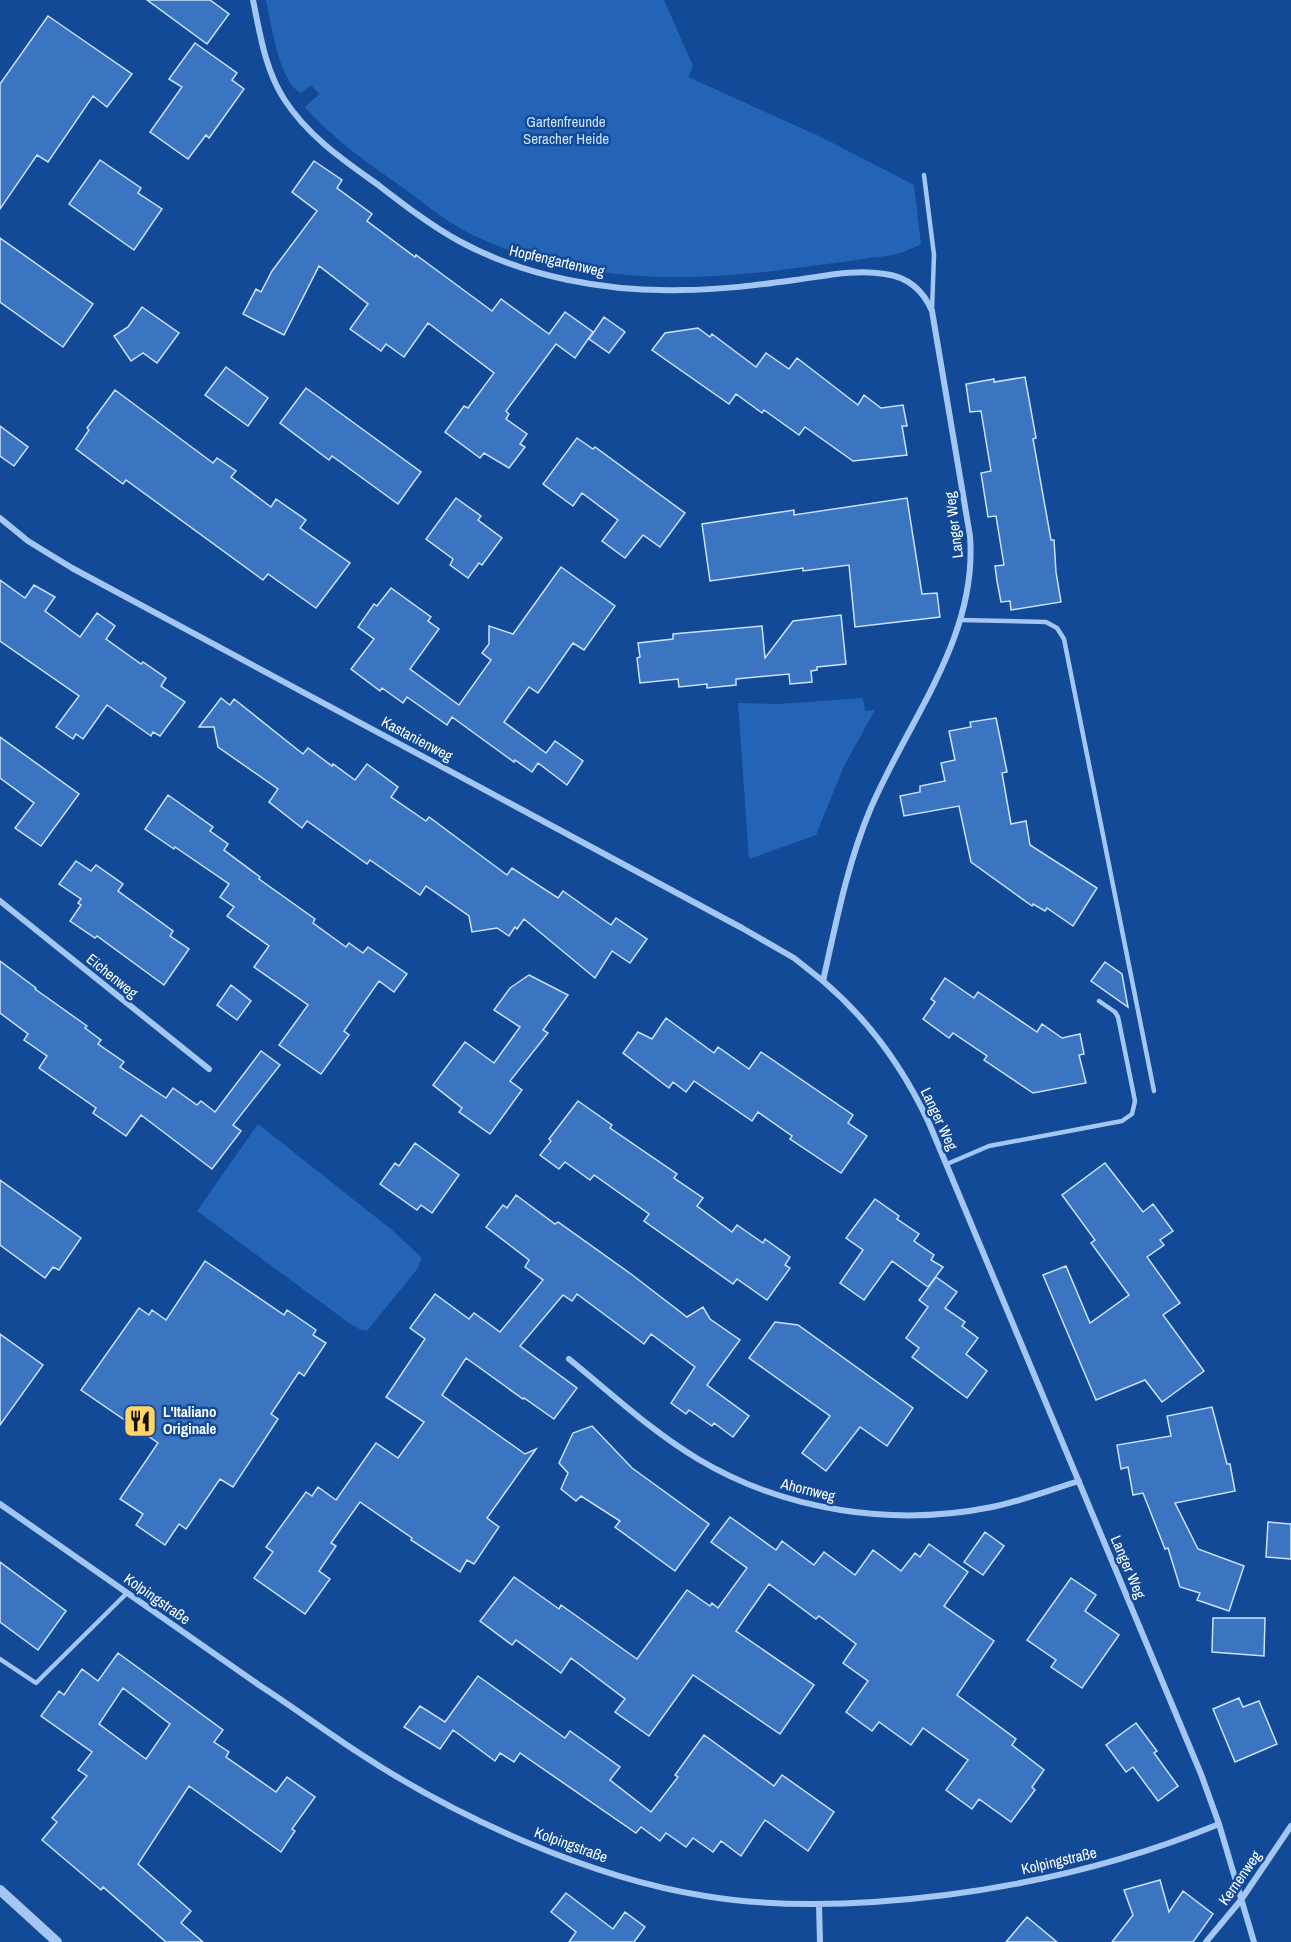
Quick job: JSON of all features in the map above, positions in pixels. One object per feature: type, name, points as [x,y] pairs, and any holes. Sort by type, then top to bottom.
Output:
[{"type":"street","name":"Hopfengartenweg","points":[[253,0],[265,55],[274,79],[285,99],[312,134],[418,214],[475,250],[513,265],[554,276],[598,284],[659,290],[730,288],[845,273],[887,274],[917,287],[923,293],[932,311]]},
{"type":"street","name":"Langer Weg","points":[[932,311],[970,536],[970,571],[962,620],[945,661],[888,771],[862,830],[843,894],[823,981],[853,1008],[888,1049],[917,1098],[947,1164],[1197,1764],[1254,1942]]},
{"type":"street","name":"Kastanienweg","points":[[0,518],[28,541],[72,568],[742,928],[794,958],[823,981]]},
{"type":"street","name":"Eichenweg","points":[[0,901],[209,1069]]},
{"type":"street","name":"Ahornweg","points":[[569,1359],[667,1438],[697,1458],[755,1487],[806,1503],[873,1514],[949,1512],[1011,1502],[1079,1481]]},
{"type":"street","name":"Kolpingstraße","points":[[0,1504],[361,1754],[448,1804],[492,1826],[572,1859],[662,1887],[742,1901],[819,1904],[924,1898],[1018,1883],[1142,1852],[1218,1824]]},
{"type":"street","name":"Kernenweg","points":[[1206,1942],[1241,1900],[1291,1826]]},
{"type":"street","points":[[0,1890],[57,1942]]},
{"type":"street","points":[[819,1904],[820,1942]]},
{"type":"lane","points":[[924,176],[934,255],[932,311]]},
{"type":"lane","points":[[962,620],[1046,622],[1057,628],[1064,639],[1154,1091]]},
{"type":"lane","points":[[947,1164],[983,1147],[1122,1121],[1132,1114],[1135,1101],[1118,1017],[1100,1001]]},
{"type":"lane","points":[[0,1659],[36,1683],[128,1593]]},
{"type":"green space","name":"Gartenfreunde Seracher Heide","points":[[266,0],[664,0],[693,66],[688,77],[821,137],[914,185],[921,244],[892,255],[822,265],[754,273],[670,277],[587,270],[546,262],[506,249],[467,232],[441,216],[350,149],[316,119],[305,107],[319,94],[311,85],[301,93],[293,87],[287,77],[277,51]]},
{"type":"green space","points":[[863,698],[865,711],[875,710],[844,766],[816,835],[749,859],[738,703],[778,704]]},
{"type":"green space","points":[[258,1124],[392,1230],[420,1256],[418,1268],[367,1331],[349,1323],[197,1211]]},
{"type":"building","points":[[147,0],[210,0],[229,14],[207,44]]},
{"type":"building","points":[[48,16],[132,74],[107,107],[93,96],[48,162],[37,155],[0,209],[0,84]]},
{"type":"building","points":[[195,43],[237,73],[232,80],[244,89],[209,138],[206,135],[188,159],[150,132],[182,87],[169,79]]},
{"type":"building","points":[[100,160],[141,188],[138,193],[162,209],[134,250],[69,204]]},
{"type":"building","points":[[314,161],[342,180],[337,188],[372,214],[367,221],[492,311],[501,299],[549,334],[565,312],[593,332],[575,358],[556,344],[506,411],[509,414],[506,419],[527,434],[520,444],[525,447],[509,468],[484,453],[480,458],[445,432],[464,406],[468,408],[494,373],[428,323],[404,357],[386,344],[381,351],[350,329],[368,304],[319,266],[284,335],[243,314],[256,289],[261,292],[272,271],[317,211],[292,192]]},
{"type":"building","points":[[0,238],[93,304],[63,347],[0,302]]},
{"type":"building","points":[[142,307],[179,333],[157,363],[143,353],[131,361],[114,336],[128,327]]},
{"type":"building","points":[[604,317],[625,332],[609,353],[589,339]]},
{"type":"building","points":[[698,328],[710,337],[712,334],[756,367],[766,353],[789,369],[797,358],[858,405],[864,395],[881,408],[903,405],[907,426],[902,426],[907,455],[853,461],[805,427],[799,435],[764,410],[762,413],[736,394],[729,404],[652,350],[665,333]]},
{"type":"building","points":[[226,367],[268,398],[248,426],[205,395]]},
{"type":"building","points":[[1025,377],[1036,438],[1033,439],[1051,540],[1054,540],[1061,602],[1011,610],[1010,601],[1001,602],[997,581],[995,566],[1004,565],[996,516],[988,517],[981,473],[991,471],[981,411],[970,412],[966,384]]},
{"type":"building","points":[[306,388],[421,472],[398,504],[332,456],[329,460],[280,423]]},
{"type":"building","points":[[115,390],[213,463],[217,458],[236,471],[231,477],[271,507],[276,499],[306,520],[300,528],[350,563],[316,608],[268,574],[263,580],[126,480],[123,484],[76,449],[89,430],[87,428]]},
{"type":"building","points":[[0,426],[28,447],[14,466],[0,456]]},
{"type":"building","points":[[577,438],[593,449],[595,447],[685,513],[660,547],[643,535],[625,558],[602,541],[618,520],[582,493],[573,506],[543,484]]},
{"type":"building","points":[[456,498],[481,516],[478,520],[502,538],[482,565],[479,563],[468,578],[450,565],[453,559],[426,539]]},
{"type":"building","points":[[907,498],[922,594],[937,593],[940,617],[855,627],[849,565],[803,571],[803,568],[710,581],[702,524],[794,510],[794,515]]},
{"type":"building","points":[[561,567],[615,606],[584,650],[573,643],[538,693],[529,687],[504,722],[546,753],[555,741],[583,761],[567,785],[538,763],[532,772],[515,760],[514,762],[452,717],[447,725],[407,697],[403,703],[382,688],[380,691],[351,669],[374,639],[358,627],[374,604],[377,606],[391,588],[431,617],[428,621],[439,629],[410,669],[459,705],[491,660],[482,653],[489,644],[489,626],[513,634]]},
{"type":"building","points":[[0,580],[25,598],[34,585],[55,597],[45,611],[80,637],[97,613],[115,626],[106,639],[141,664],[143,662],[166,678],[161,686],[185,702],[160,736],[153,732],[151,736],[107,705],[83,739],[76,734],[73,739],[56,727],[79,696],[0,641]]},
{"type":"building","points":[[841,615],[846,664],[817,667],[817,670],[811,671],[812,682],[790,684],[789,674],[736,679],[736,685],[707,688],[707,684],[679,687],[678,679],[640,683],[638,643],[673,639],[673,634],[762,626],[765,658],[793,621]]},
{"type":"building","points":[[221,698],[230,705],[234,699],[303,754],[308,748],[355,780],[367,764],[398,787],[391,797],[426,821],[429,817],[507,875],[512,868],[558,898],[563,891],[611,925],[616,918],[647,939],[630,963],[612,951],[595,978],[524,919],[509,936],[497,928],[472,932],[469,916],[426,886],[420,895],[370,860],[367,864],[307,821],[302,828],[269,802],[278,789],[218,747],[214,727],[199,727]]},
{"type":"building","points":[[996,718],[1007,772],[1002,773],[1011,824],[1026,821],[1030,845],[1097,888],[1073,926],[1047,908],[1045,911],[1033,904],[1032,906],[971,862],[959,806],[904,816],[900,796],[920,792],[920,786],[945,781],[941,763],[955,760],[949,731],[971,727],[970,722]]},
{"type":"building","points":[[0,737],[79,794],[41,846],[15,828],[34,803],[0,778]]},
{"type":"building","points":[[168,795],[213,827],[210,831],[228,844],[224,850],[260,877],[259,879],[315,919],[313,923],[346,947],[349,943],[363,953],[368,947],[407,974],[394,992],[379,981],[344,1031],[349,1035],[321,1074],[279,1045],[308,1005],[254,967],[269,946],[227,916],[234,907],[220,897],[229,884],[145,829]]},
{"type":"building","points":[[76,861],[91,871],[96,865],[123,884],[118,891],[173,931],[170,936],[189,949],[164,985],[97,936],[95,938],[70,921],[81,905],[78,903],[81,899],[59,884]]},
{"type":"building","points":[[0,961],[87,1026],[85,1028],[101,1040],[98,1044],[124,1062],[120,1067],[166,1098],[173,1088],[197,1105],[201,1101],[215,1112],[261,1051],[280,1065],[233,1125],[241,1131],[212,1169],[141,1115],[126,1136],[93,1113],[96,1108],[39,1068],[47,1056],[24,1040],[28,1034],[0,1013]]},
{"type":"building","points":[[1105,962],[1122,974],[1128,1007],[1091,981]]},
{"type":"building","points":[[529,975],[568,995],[543,1030],[548,1033],[510,1081],[522,1090],[490,1134],[459,1112],[462,1108],[433,1085],[465,1042],[494,1063],[520,1027],[494,1010],[510,988]]},
{"type":"building","points":[[945,978],[974,998],[978,992],[1037,1032],[1042,1024],[1062,1038],[1080,1034],[1084,1054],[1079,1055],[1086,1083],[1033,1093],[984,1060],[987,1056],[953,1033],[949,1038],[923,1019],[935,1002],[931,999]]},
{"type":"building","points":[[231,985],[251,1001],[237,1020],[217,1005]]},
{"type":"building","points":[[666,1018],[714,1053],[718,1047],[749,1069],[761,1052],[853,1115],[848,1123],[867,1136],[841,1173],[790,1139],[792,1136],[758,1112],[752,1121],[694,1081],[686,1092],[673,1082],[669,1088],[623,1053],[638,1032],[652,1039]]},
{"type":"building","points":[[578,1101],[612,1125],[610,1128],[677,1174],[674,1178],[703,1198],[697,1206],[732,1232],[737,1225],[763,1243],[765,1239],[790,1257],[785,1265],[790,1268],[767,1300],[737,1279],[733,1284],[644,1221],[649,1214],[594,1175],[590,1180],[565,1162],[559,1169],[540,1155],[551,1141],[549,1139]]},
{"type":"building","points":[[415,1143],[459,1175],[432,1213],[421,1205],[417,1210],[380,1184],[395,1163],[399,1166]]},
{"type":"building","points":[[1105,1163],[1143,1212],[1153,1204],[1173,1231],[1160,1240],[1164,1245],[1147,1257],[1180,1303],[1163,1315],[1204,1371],[1162,1402],[1145,1380],[1096,1400],[1043,1275],[1066,1266],[1090,1323],[1129,1295],[1091,1243],[1095,1240],[1062,1195]]},
{"type":"building","points":[[0,1180],[81,1238],[59,1270],[53,1267],[45,1278],[0,1245]]},
{"type":"building","points":[[516,1195],[555,1224],[558,1222],[631,1274],[687,1317],[703,1307],[710,1319],[740,1340],[707,1385],[749,1416],[733,1437],[714,1423],[712,1426],[689,1410],[686,1414],[671,1403],[695,1367],[651,1334],[644,1344],[577,1294],[572,1301],[563,1295],[520,1346],[577,1388],[554,1419],[466,1358],[442,1395],[525,1454],[536,1449],[487,1518],[499,1527],[474,1564],[467,1560],[460,1572],[411,1540],[412,1538],[360,1502],[331,1543],[336,1546],[319,1571],[330,1579],[305,1614],[254,1578],[273,1552],[266,1547],[306,1492],[312,1496],[318,1487],[336,1500],[376,1443],[398,1458],[424,1422],[386,1397],[425,1339],[410,1328],[435,1294],[469,1319],[474,1313],[500,1332],[543,1280],[525,1267],[529,1260],[486,1227],[503,1205],[507,1208]]},
{"type":"building","points":[[875,1199],[899,1216],[897,1219],[919,1234],[914,1241],[934,1255],[931,1260],[943,1267],[928,1287],[892,1261],[864,1300],[840,1283],[863,1250],[846,1238]]},
{"type":"building","points":[[205,1261],[284,1315],[287,1310],[316,1330],[313,1335],[326,1343],[304,1376],[299,1372],[271,1414],[278,1419],[233,1487],[220,1479],[186,1529],[179,1524],[165,1545],[136,1525],[143,1514],[120,1499],[158,1443],[81,1390],[139,1308],[149,1315],[152,1310],[166,1320]]},
{"type":"building","points":[[936,1277],[957,1292],[945,1308],[965,1322],[962,1326],[978,1338],[966,1354],[987,1371],[967,1398],[912,1357],[919,1348],[906,1338],[928,1307],[919,1300]]},
{"type":"building","points":[[775,1322],[798,1325],[913,1408],[887,1446],[860,1427],[826,1471],[802,1453],[830,1416],[749,1358]]},
{"type":"building","points":[[0,1334],[43,1365],[0,1425]]},
{"type":"building","points":[[1212,1407],[1227,1464],[1230,1464],[1235,1491],[1175,1503],[1198,1549],[1244,1566],[1229,1611],[1197,1600],[1200,1593],[1180,1587],[1168,1548],[1165,1549],[1143,1493],[1133,1495],[1128,1467],[1121,1469],[1117,1445],[1171,1436],[1167,1416]]},
{"type":"building","points":[[592,1426],[632,1468],[709,1524],[675,1571],[615,1527],[620,1521],[581,1496],[576,1501],[561,1489],[568,1473],[559,1463],[573,1433]]},
{"type":"building","points":[[730,1517],[776,1550],[782,1541],[814,1565],[824,1552],[855,1575],[873,1550],[901,1571],[915,1553],[920,1557],[929,1544],[968,1572],[944,1606],[994,1641],[957,1695],[1016,1739],[1012,1745],[1044,1770],[1032,1787],[1035,1790],[1011,1822],[979,1799],[972,1809],[946,1790],[968,1760],[923,1728],[911,1745],[879,1722],[872,1731],[846,1712],[868,1681],[843,1663],[856,1644],[819,1616],[816,1619],[769,1584],[736,1631],[814,1685],[780,1734],[693,1675],[649,1736],[615,1712],[625,1699],[571,1658],[561,1673],[516,1640],[512,1645],[480,1621],[514,1577],[559,1609],[561,1605],[637,1659],[687,1590],[710,1606],[712,1603],[718,1608],[747,1568],[711,1542]]},
{"type":"building","points":[[1268,1522],[1291,1524],[1291,1559],[1266,1557]]},
{"type":"building","points":[[985,1532],[1004,1546],[983,1575],[964,1562]]},
{"type":"building","points":[[0,1562],[66,1611],[38,1650],[0,1622]]},
{"type":"building","points":[[1071,1578],[1096,1595],[1085,1611],[1119,1635],[1082,1688],[1051,1667],[1056,1660],[1027,1640]]},
{"type":"building","points":[[1213,1618],[1265,1618],[1264,1656],[1212,1652]]},
{"type":"building","points":[[118,1653],[223,1730],[214,1742],[229,1752],[226,1757],[276,1792],[287,1777],[315,1797],[292,1829],[295,1831],[281,1852],[189,1786],[138,1864],[191,1911],[181,1923],[203,1942],[166,1942],[103,1887],[101,1890],[42,1840],[57,1822],[52,1818],[87,1776],[78,1770],[92,1752],[41,1716],[59,1691],[64,1695],[82,1669],[98,1681]],"holes":[[[123,1688],[170,1724],[146,1759],[99,1724]]]},
{"type":"building","points":[[478,1676],[565,1738],[570,1731],[620,1767],[610,1780],[651,1812],[678,1777],[675,1775],[704,1735],[774,1786],[782,1775],[834,1812],[808,1851],[765,1820],[741,1856],[721,1841],[713,1852],[693,1838],[686,1847],[666,1833],[660,1841],[641,1827],[636,1833],[520,1753],[514,1762],[500,1753],[495,1761],[453,1730],[440,1749],[404,1727],[420,1706],[445,1722]]},
{"type":"building","points":[[1239,1698],[1243,1707],[1259,1701],[1277,1744],[1235,1762],[1213,1709]]},
{"type":"building","points":[[1136,1723],[1157,1751],[1154,1753],[1178,1786],[1158,1801],[1133,1767],[1126,1772],[1106,1745]]},
{"type":"building","points":[[1160,1880],[1169,1912],[1183,1891],[1213,1914],[1193,1942],[1112,1942],[1133,1915],[1124,1890]]},
{"type":"building","points":[[566,1893],[613,1929],[625,1912],[645,1927],[634,1942],[569,1942],[576,1932],[551,1912]]},
{"type":"building","points":[[1027,1917],[1057,1942],[1006,1942]]},
{"type":"place","name":"L'Italiano Originale","points":[[140,1421]]}]
